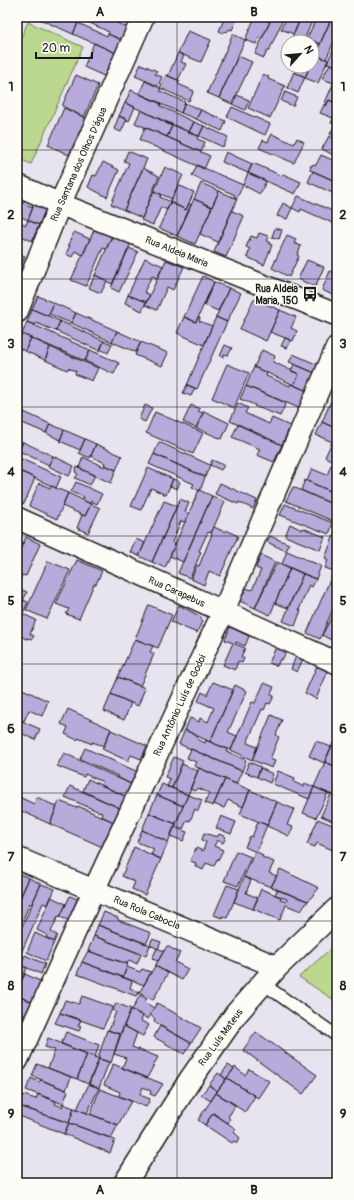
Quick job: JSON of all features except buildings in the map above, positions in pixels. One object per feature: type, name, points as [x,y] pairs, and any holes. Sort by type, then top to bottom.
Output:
[{"type":"main road","name":"Rua Luís Mateus","points":[[125,1183],[190,1080],[236,1014],[277,967],[337,909]]},
{"type":"street","name":"Rua Santana dos Olhos D'água","points":[[17,312],[60,204],[143,17]]},
{"type":"street","name":"Rua Aldeia Maria","points":[[17,185],[60,204],[337,315]]},
{"type":"street","name":"Rua Antônio Luís de Godoi","points":[[17,1061],[94,890],[223,612],[337,347]]},
{"type":"street","name":"Rua Carapebus","points":[[17,518],[337,663]]},
{"type":"street","name":"Rua Rola Cabocla","points":[[17,858],[277,967]]},
{"type":"lane","points":[[262,983],[337,1036]]},
{"type":"green space","points":[[28,22],[83,47],[31,164],[17,158],[17,46]]},
{"type":"green space","points":[[337,943],[337,1002],[299,977]]},
{"type":"place","name":"Rua Aldeia Maria, 150","points":[[310,294]]}]
